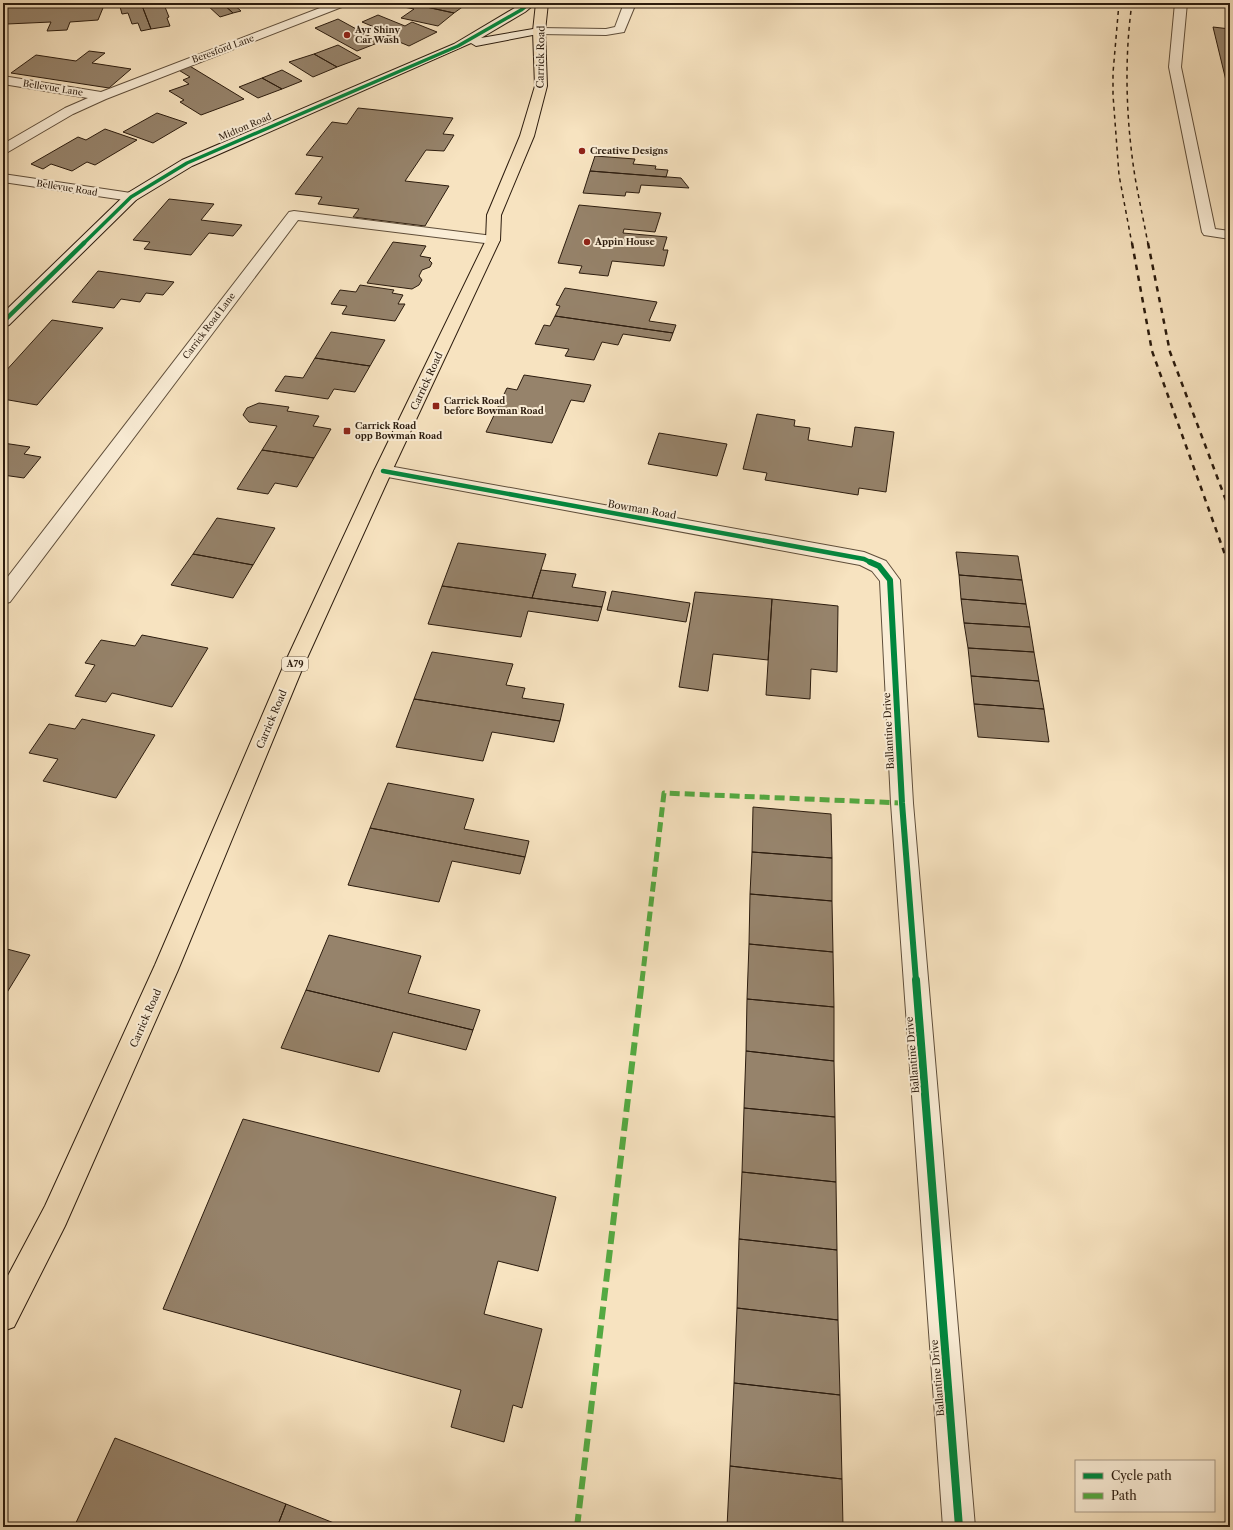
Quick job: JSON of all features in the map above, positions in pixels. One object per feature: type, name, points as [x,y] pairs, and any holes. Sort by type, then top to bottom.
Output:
[{"type":"main road","name":"Carrick Road","points":[[3,1316],[55,1216],[166,970],[293,667],[383,472],[493,240],[494,215],[527,136],[541,86],[539,31],[542,3]]},
{"type":"street","name":"Beresford Lane","points":[[3,149],[69,111],[102,96],[343,3]]},
{"type":"street","name":"Midton Road","points":[[3,322],[131,197],[187,163],[461,45],[521,10],[530,3]]},
{"type":"street","name":"Midton Road","points":[[461,45],[539,31],[606,32],[620,30],[630,3]]},
{"type":"street","points":[[1181,3],[1175,66],[1209,232],[1230,235]]},
{"type":"street","name":"Bellevue Lane","points":[[3,80],[102,96]]},
{"type":"street","name":"Bellevue Road","points":[[3,178],[131,197]]},
{"type":"street","name":"Carrick Road Lane","points":[[3,597],[294,215],[493,240]]},
{"type":"street","name":"Bowman Road","points":[[383,472],[864,559],[879,566],[890,580]]},
{"type":"street","name":"Ballantine Drive","points":[[890,580],[902,803],[959,1527]]},
{"type":"building","points":[[3,3],[105,3],[98,20],[70,22],[67,30],[47,31],[51,22],[7,24],[3,31]]},
{"type":"building","points":[[119,3],[141,3],[151,29],[141,31],[138,23],[132,24],[128,13],[122,14]]},
{"type":"building","points":[[141,3],[173,3],[174,6],[165,7],[169,17],[167,18],[170,26],[151,29]]},
{"type":"building","points":[[189,3],[222,3],[233,13],[220,17],[206,4],[194,7]]},
{"type":"building","points":[[222,3],[232,3],[241,11],[233,13]]},
{"type":"building","points":[[408,3],[454,13],[438,26],[401,18],[414,9],[388,4]]},
{"type":"building","points":[[408,3],[468,3],[454,13]]},
{"type":"building","points":[[574,3],[603,3],[602,7],[573,6]]},
{"type":"building","points":[[378,15],[405,26],[412,22],[437,32],[409,46],[385,36],[391,34],[362,22]]},
{"type":"building","name":"Ayr Shiny Car Wash","points":[[338,19],[380,42],[357,51],[315,28]]},
{"type":"building","points":[[1213,27],[1230,29],[1230,97]]},
{"type":"building","points":[[338,45],[361,58],[337,67],[314,54]]},
{"type":"building","points":[[89,51],[105,53],[92,63],[131,69],[109,88],[11,73],[36,55],[76,61]]},
{"type":"building","points":[[314,54],[337,67],[313,77],[289,62]]},
{"type":"building","points":[[188,65],[244,99],[201,115],[180,102],[184,100],[169,91],[189,84],[183,80],[190,77],[177,69]]},
{"type":"building","points":[[282,70],[302,81],[282,89],[262,78]]},
{"type":"building","points":[[262,78],[282,89],[258,98],[239,87]]},
{"type":"building","points":[[358,108],[453,118],[443,134],[454,135],[444,151],[426,150],[405,181],[449,186],[425,226],[353,217],[359,209],[318,204],[322,197],[295,194],[323,157],[306,155],[332,122],[347,124]]},
{"type":"building","points":[[157,113],[187,123],[153,143],[123,132]]},
{"type":"building","points":[[105,129],[137,140],[95,165],[87,162],[72,171],[51,164],[43,169],[31,164],[78,137],[86,140]]},
{"type":"building","points":[[595,156],[635,159],[633,164],[656,166],[655,169],[668,170],[666,177],[590,171]]},
{"type":"building","points":[[590,171],[681,178],[689,188],[641,185],[639,193],[626,192],[625,196],[583,193]]},
{"type":"building","points":[[169,199],[214,204],[201,220],[242,225],[233,236],[209,233],[191,255],[144,249],[150,242],[133,240]]},
{"type":"building","points":[[579,205],[661,213],[655,232],[624,229],[623,233],[667,237],[663,250],[668,250],[664,266],[612,261],[608,276],[579,273],[582,266],[558,263]]},
{"type":"building","points":[[393,242],[426,246],[420,256],[431,258],[429,260],[432,263],[430,267],[422,270],[419,276],[422,280],[419,285],[412,289],[367,283]]},
{"type":"building","points":[[98,271],[174,282],[163,295],[146,293],[140,302],[121,299],[114,308],[72,302]]},
{"type":"building","points":[[360,285],[394,290],[392,293],[403,295],[398,304],[405,304],[395,321],[342,314],[347,306],[331,304],[340,290],[356,292]]},
{"type":"building","points":[[565,288],[657,302],[649,321],[676,325],[673,333],[555,316],[560,306],[556,305]]},
{"type":"building","points":[[555,316],[673,333],[670,341],[623,334],[618,345],[602,342],[594,360],[565,356],[569,349],[535,344],[544,325],[550,326]]},
{"type":"building","points":[[52,320],[103,328],[37,405],[3,399],[3,374]]},
{"type":"building","points":[[331,332],[385,340],[370,366],[315,358]]},
{"type":"building","points":[[315,358],[370,366],[355,392],[334,389],[328,399],[275,391],[285,376],[303,378]]},
{"type":"building","points":[[524,375],[591,385],[584,402],[571,400],[552,443],[486,432],[507,388],[517,390]]},
{"type":"building","points":[[259,403],[289,407],[287,411],[319,416],[313,426],[331,429],[314,458],[262,450],[277,426],[249,422],[243,415],[247,408]]},
{"type":"building","points":[[757,414],[795,420],[794,426],[810,428],[808,440],[852,447],[855,427],[894,432],[886,492],[859,488],[858,495],[765,480],[767,473],[743,469]]},
{"type":"building","points":[[659,433],[727,444],[717,476],[648,464]]},
{"type":"building","points":[[3,443],[30,447],[24,454],[41,457],[24,478],[3,475]]},
{"type":"building","points":[[262,450],[314,458],[297,487],[275,483],[268,494],[237,489]]},
{"type":"building","points":[[217,518],[275,528],[253,565],[193,554]]},
{"type":"building","points":[[458,543],[546,554],[532,598],[442,586]]},
{"type":"building","points":[[956,552],[1018,556],[1022,580],[959,575]]},
{"type":"building","points":[[193,554],[253,565],[233,598],[171,585]]},
{"type":"building","points":[[541,570],[576,574],[572,587],[606,592],[602,607],[532,598]]},
{"type":"building","points":[[959,575],[1022,580],[1026,604],[961,599]]},
{"type":"building","points":[[442,586],[602,607],[598,621],[528,611],[521,637],[428,624]]},
{"type":"building","points":[[612,591],[690,603],[686,622],[607,610]]},
{"type":"building","points":[[695,592],[772,599],[768,660],[713,654],[708,691],[679,687]]},
{"type":"building","points":[[772,599],[838,606],[837,672],[811,669],[810,699],[766,695]]},
{"type":"building","points":[[961,599],[1026,604],[1030,627],[964,623]]},
{"type":"building","points":[[964,623],[1030,627],[1034,652],[968,648]]},
{"type":"building","points":[[142,635],[208,648],[172,707],[112,693],[106,702],[75,696],[95,665],[85,663],[101,640],[135,646]]},
{"type":"building","points":[[968,648],[1034,652],[1039,681],[971,676]]},
{"type":"building","points":[[432,652],[513,664],[506,685],[525,688],[522,698],[564,704],[560,721],[414,699]]},
{"type":"building","points":[[971,676],[1039,681],[1044,709],[974,704]]},
{"type":"building","points":[[414,699],[560,721],[554,742],[492,732],[483,761],[396,747]]},
{"type":"building","points":[[974,704],[1044,709],[1049,742],[978,737]]},
{"type":"building","points":[[82,719],[155,735],[116,798],[43,781],[58,759],[29,753],[49,724],[75,729]]},
{"type":"building","points":[[388,783],[474,799],[464,829],[529,841],[525,857],[370,828]]},
{"type":"building","points":[[753,807],[831,814],[832,858],[752,852]]},
{"type":"building","points":[[370,828],[525,857],[520,874],[452,861],[439,902],[348,885]]},
{"type":"building","points":[[752,852],[832,858],[832,901],[750,894]]},
{"type":"building","points":[[750,894],[832,901],[833,952],[749,944]]},
{"type":"building","points":[[329,935],[421,956],[408,993],[480,1010],[473,1030],[306,990]]},
{"type":"building","points":[[749,944],[833,952],[834,1007],[747,999]]},
{"type":"building","points":[[3,948],[30,955],[3,999]]},
{"type":"building","points":[[306,990],[473,1030],[466,1050],[393,1032],[379,1072],[281,1048]]},
{"type":"building","points":[[747,999],[834,1007],[834,1061],[746,1051]]},
{"type":"building","points":[[746,1051],[834,1061],[835,1117],[744,1108]]},
{"type":"building","points":[[744,1108],[835,1117],[836,1182],[742,1172]]},
{"type":"building","points":[[243,1119],[556,1197],[538,1271],[498,1261],[484,1314],[542,1329],[522,1408],[513,1405],[504,1442],[451,1427],[461,1390],[163,1309]]},
{"type":"building","points":[[742,1172],[836,1182],[837,1250],[739,1239]]},
{"type":"building","points":[[739,1239],[837,1250],[838,1320],[737,1308]]},
{"type":"building","points":[[737,1308],[838,1320],[840,1395],[734,1383]]},
{"type":"building","points":[[734,1383],[840,1395],[842,1479],[730,1466]]},
{"type":"building","points":[[115,1438],[286,1504],[277,1527],[74,1527]]},
{"type":"building","points":[[730,1466],[842,1479],[843,1527],[727,1527]]},
{"type":"building","points":[[286,1504],[344,1527],[277,1527]]},
{"type":"railway","points":[[1119,3],[1113,73],[1113,95],[1119,175],[1132,244]]},
{"type":"railway","points":[[1132,3],[1129,25],[1127,68],[1128,112],[1135,177],[1148,244]]},
{"type":"railway","points":[[1132,243],[1152,351],[1228,563]]},
{"type":"railway","points":[[1148,243],[1170,352],[1230,511]]},
{"type":"railway","points":[[1227,562],[1230,569]]},
{"type":"marked path","points":[[577,1527],[664,793],[902,803]]},
{"type":"cycle path","points":[[3,322],[131,197],[187,163],[458,46],[521,10],[530,3]]},
{"type":"cycle path","points":[[383,471],[864,559],[879,566],[890,580],[902,803],[959,1527]]},
{"type":"place","name":"Ayr Shiny Car Wash","points":[[347,35]]},
{"type":"place","name":"Creative Designs","points":[[582,151]]},
{"type":"place","name":"Appin House","points":[[587,242]]},
{"type":"place","name":"Carrick Road before Bowman Road","points":[[436,406]]},
{"type":"place","name":"Carrick Road opp Bowman Road","points":[[347,431]]}]
